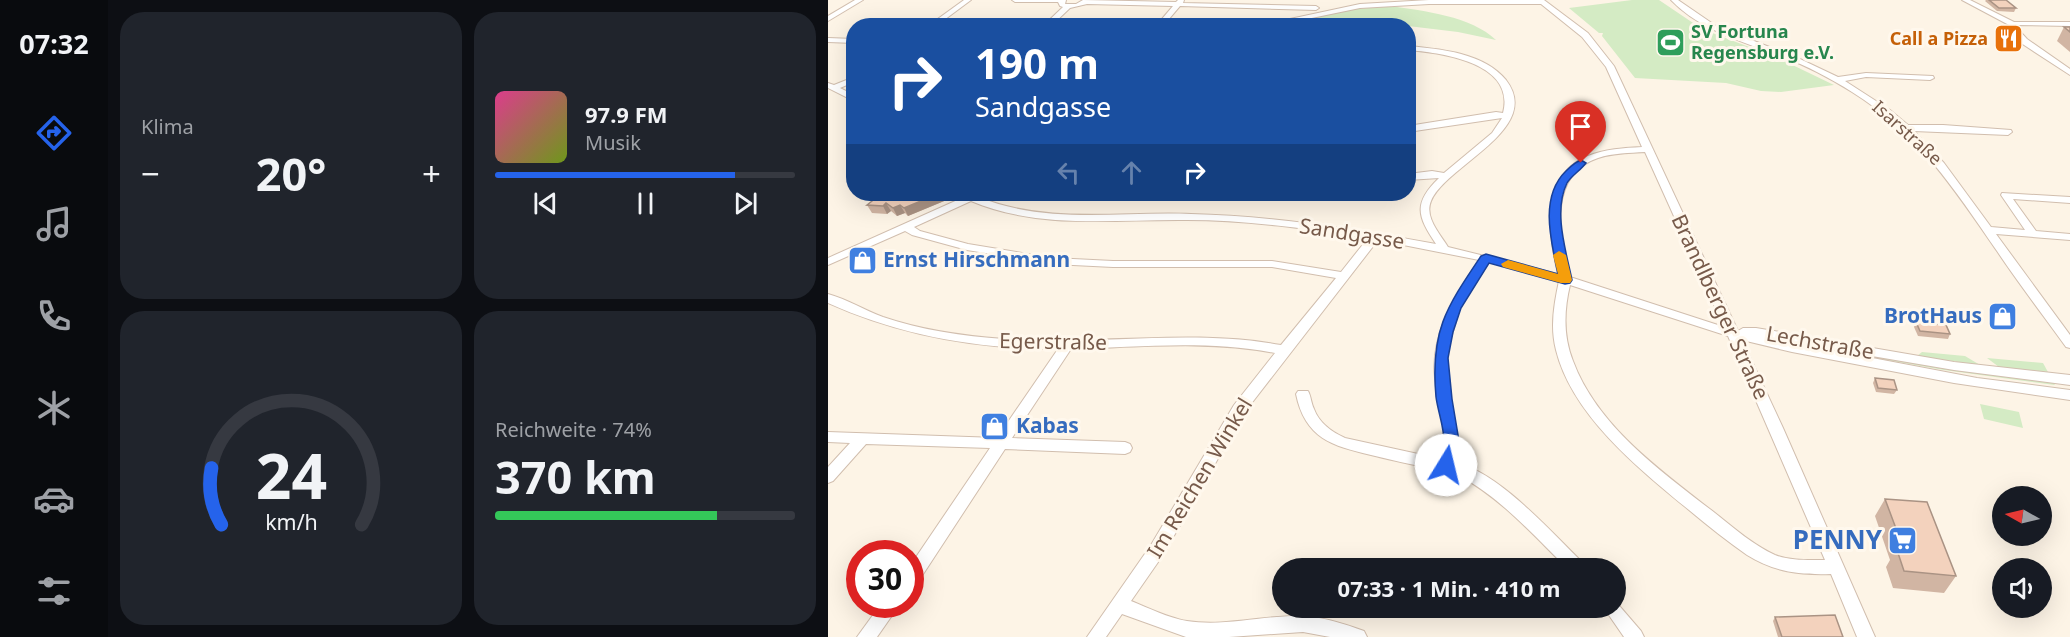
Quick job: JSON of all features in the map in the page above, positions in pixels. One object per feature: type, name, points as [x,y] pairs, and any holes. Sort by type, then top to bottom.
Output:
[{"type":"street","points":[[828,19],[860,0]]},
{"type":"street","points":[[942,18],[968,0]]},
{"type":"street","points":[[1015,0],[1064,3],[1087,1],[1180,2],[1340,9]]},
{"type":"street","points":[[1285,7],[1289,0]]},
{"type":"street","name":"Isarstraße","points":[[1674,0],[1695,19],[1708,26],[1787,56],[1836,80],[1873,102],[1907,128],[1945,167],[2070,344]]},
{"type":"street","points":[[1965,0],[2013,24],[2070,24]]},
{"type":"street","points":[[1298,18],[1340,9],[1393,2],[1542,1]]},
{"type":"street","name":"Brandlberger Straße","points":[[1542,1],[1571,22],[1604,57],[1733,332],[1866,637]]},
{"type":"street","points":[[1166,18],[1180,2]]},
{"type":"street","points":[[1052,18],[1064,3]]},
{"type":"street","points":[[2013,24],[2016,34],[2070,73]]},
{"type":"street","points":[[828,40],[846,41]]},
{"type":"street","points":[[1416,49],[1453,55],[1493,72],[1506,87],[1509,104],[1506,116],[1492,137],[1431,191],[1425,206],[1427,223],[1444,249]]},
{"type":"street","points":[[1836,80],[1866,75],[1930,78]]},
{"type":"street","points":[[831,86],[846,81]]},
{"type":"street","points":[[831,86],[846,94]]},
{"type":"street","points":[[1416,128],[1496,115],[1506,116]]},
{"type":"street","points":[[1907,128],[2008,132]]},
{"type":"street","points":[[1647,149],[1589,158],[1574,168],[1562,181],[1556,202],[1556,226],[1565,280],[1559,306],[1559,329],[1563,351],[1581,390],[1607,426],[1639,458],[1698,509],[1766,558],[1793,567],[1836,567]]},
{"type":"street","points":[[1416,176],[1432,174],[1446,176]]},
{"type":"street","points":[[2033,234],[2006,195],[2070,200]]},
{"type":"street","points":[[828,262],[958,201]]},
{"type":"street","name":"Sandgasse","points":[[988,201],[1010,209],[1045,215],[1091,218],[1201,216],[1269,222],[1444,249],[1565,280],[1685,320],[1733,332]]},
{"type":"street","points":[[906,226],[916,232],[967,247],[1053,261],[1113,264],[1272,264],[1343,276]]},
{"type":"street","points":[[1988,230],[2070,237]]},
{"type":"street","name":"Im Reichen Winkel","points":[[1096,637],[1170,529],[1227,426],[1284,350],[1375,237]]},
{"type":"street","points":[[1446,465],[1452,447],[1441,375],[1442,348],[1454,308],[1486,258]]},
{"type":"street","name":"Egerstraße","points":[[828,298],[872,317],[917,330],[1010,343],[1067,345],[1215,342],[1264,345],[1284,350]]},
{"type":"street","name":"Lechstraße","points":[[1733,332],[1756,332],[1932,363],[2070,380]]},
{"type":"street","name":"Lechstraße","points":[[1733,332],[1760,341],[1972,382],[2070,395]]},
{"type":"street","points":[[924,559],[1067,345]]},
{"type":"street","points":[[1304,394],[1312,421],[1329,437],[1341,443],[1462,470],[1506,498],[1567,558]]},
{"type":"street","points":[[828,436],[1125,448]]},
{"type":"street","points":[[828,477],[863,438]]},
{"type":"street","points":[[1119,605],[1186,629],[1210,630],[1303,624],[1337,630],[1358,637]]},
{"type":"street","points":[[866,637],[881,618]]},
{"type":"street","points":[[1620,618],[1635,637]]},
{"type":"green space","name":"SV Fortuna Regensburg e.V.","points":[[1632,0],[1659,0],[1702,29],[1778,58],[1834,85],[1781,92],[1761,91],[1726,83],[1635,78],[1602,36],[1603,33],[1599,33],[1569,8]]},
{"type":"green space","points":[[1391,6],[1432,13],[1474,25],[1496,40],[1416,27],[1416,18],[1307,18],[1346,10]]},
{"type":"green space","points":[[1829,350],[2053,382],[2055,385],[1944,370]]},
{"type":"green space","points":[[1922,352],[1965,356],[1980,365],[1917,356]]},
{"type":"green space","points":[[1987,358],[2043,363],[2048,372],[1999,367]]},
{"type":"green space","points":[[1980,404],[2019,412],[2023,428],[1984,419]]},
{"type":"building","points":[[1989,0],[2006,0],[2016,8],[1999,8]]},
{"type":"building","points":[[872,201],[921,201],[904,208],[900,205],[893,208],[886,203],[883,206],[867,205]]},
{"type":"building","points":[[1916,322],[1946,325],[1950,334],[1920,331]]},
{"type":"building","points":[[1875,378],[1894,380],[1897,390],[1878,388]]},
{"type":"building","points":[[1885,499],[1927,502],[1956,576],[1904,571],[1897,550],[1904,550]]},
{"type":"building","points":[[1835,615],[1843,637],[1782,637],[1775,617]]},
{"type":"slow traffic","points":[[1508,264],[1565,280],[1559,255]]},
{"type":"place","name":"Call a Pizza","points":[[2009,39]]},
{"type":"place","name":"SV Fortuna Regensburg e.V.","points":[[1670,42]]},
{"type":"place","name":"Ernst Hirschmann","points":[[862,260]]},
{"type":"place","name":"BrotHaus","points":[[2003,316]]},
{"type":"place","name":"Kabas","points":[[995,426]]},
{"type":"place","name":"PENNY","points":[[1903,540]]},
{"type":"route","points":[[1446,465],[1452,447],[1441,375],[1441,358],[1449,320],[1454,308],[1486,258],[1565,280],[1556,236],[1556,202],[1562,181],[1581,163]]}]
